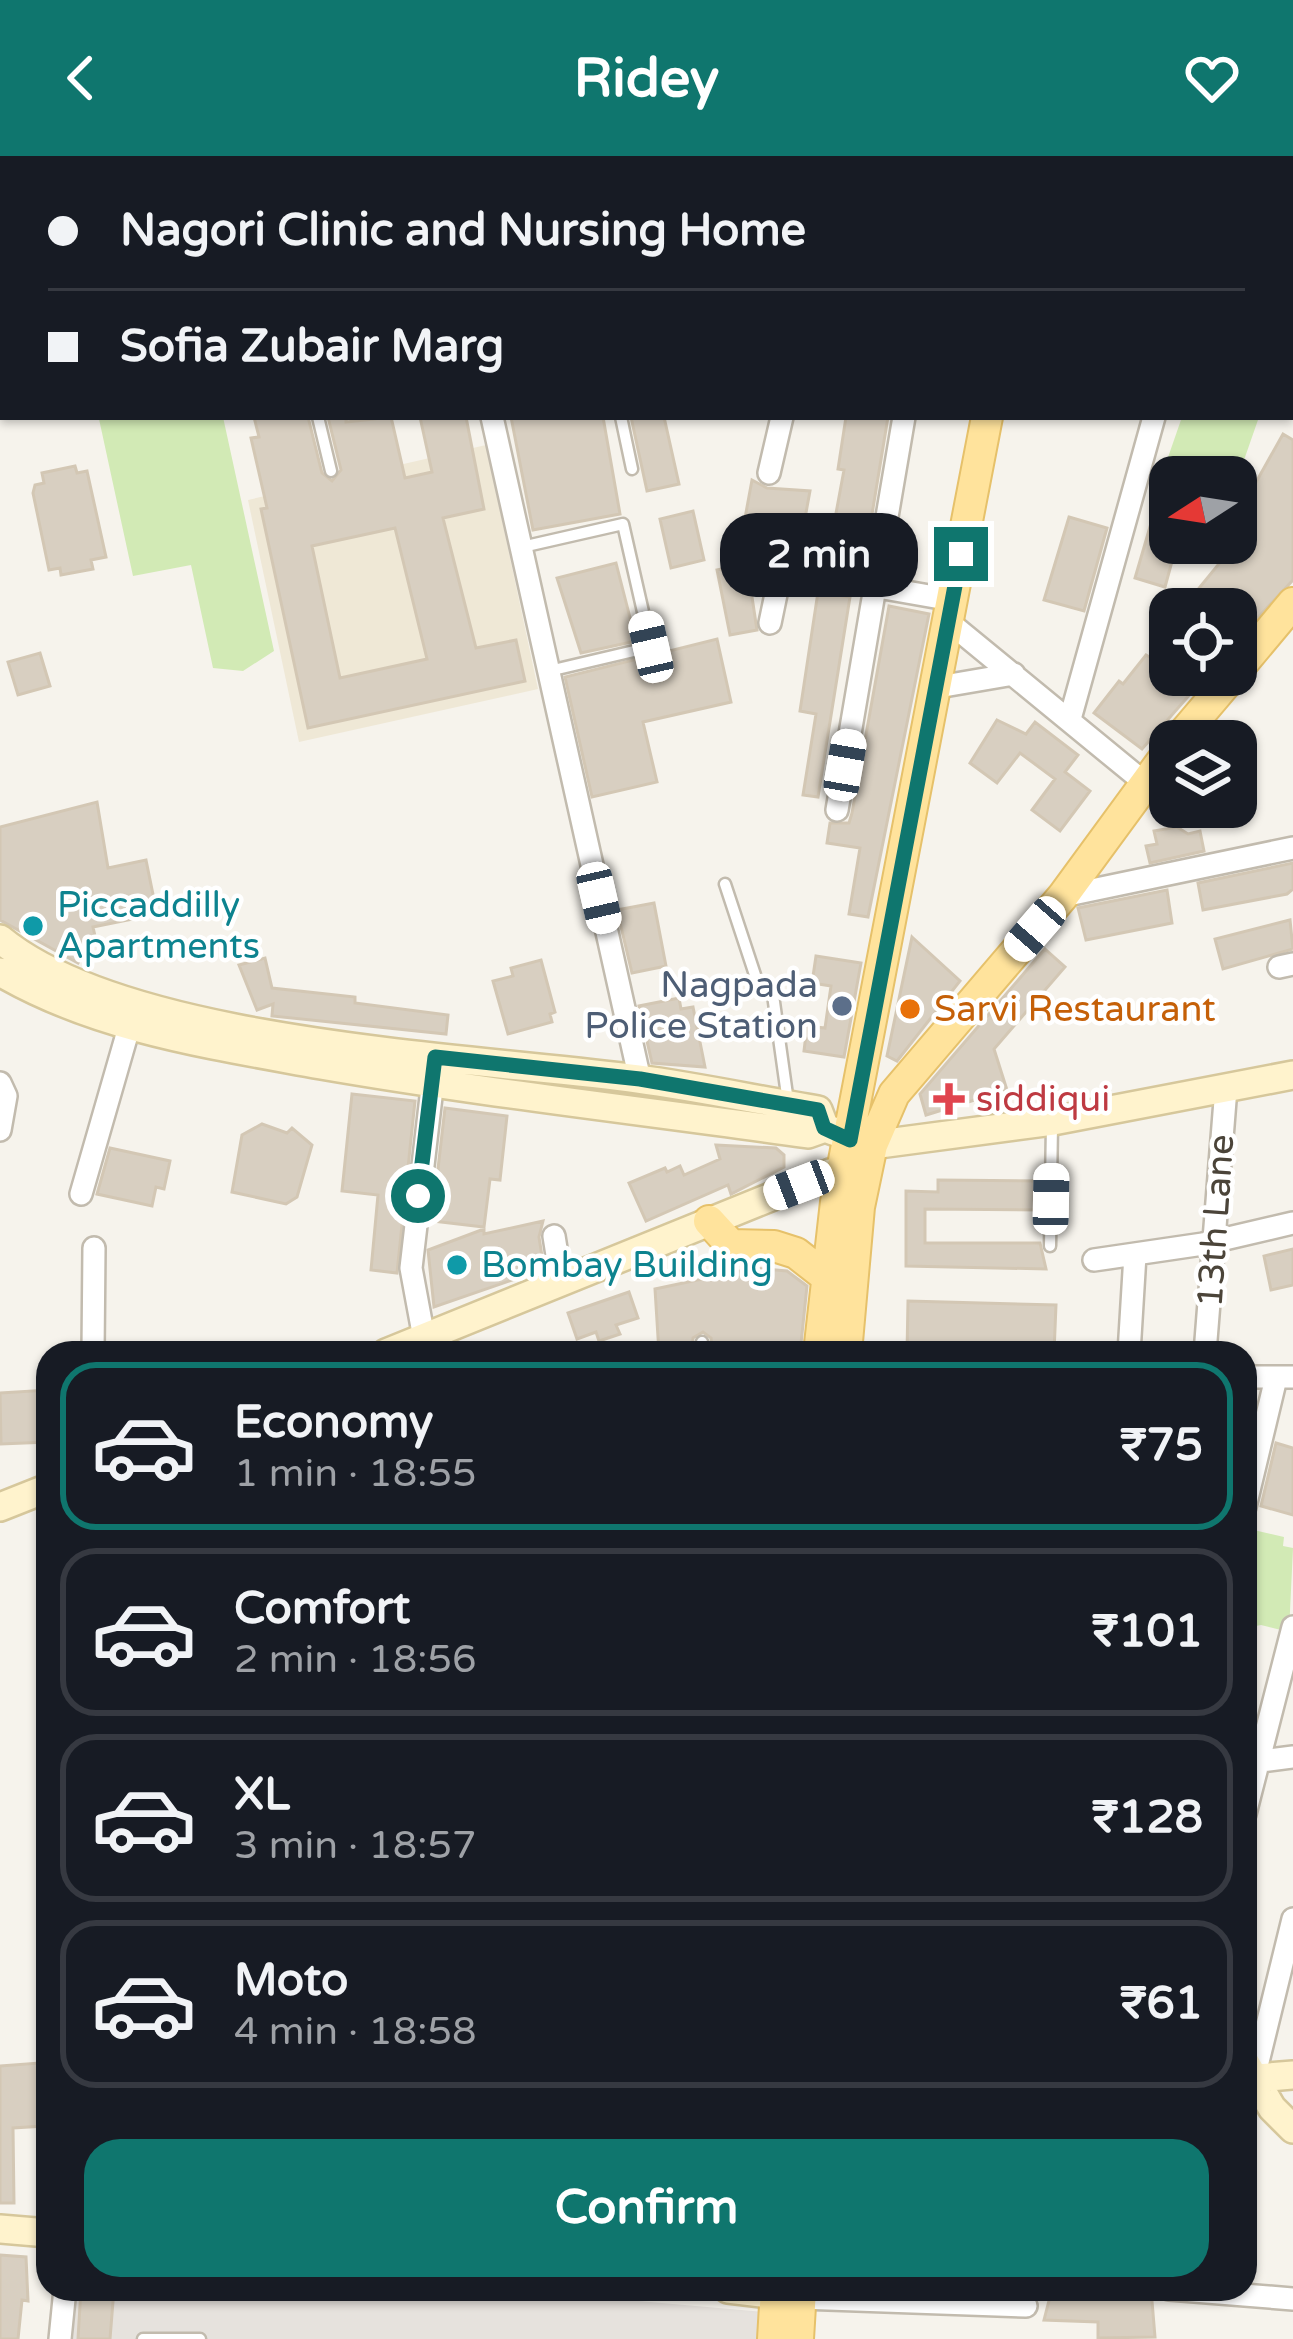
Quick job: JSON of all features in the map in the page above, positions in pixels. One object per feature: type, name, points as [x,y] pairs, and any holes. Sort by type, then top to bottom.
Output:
[{"type":"main road","points":[[821,1341],[828,1278],[986,420]]},
{"type":"main road","points":[[1257,646],[1293,603]]},
{"type":"main road","points":[[1195,720],[1215,696]]},
{"type":"main road","points":[[846,1341],[851,1151],[893,1094],[1063,896],[1149,778]]},
{"type":"main road","points":[[0,939],[83,987],[205,1020],[434,1070],[808,1134],[851,1151]]},
{"type":"main road","points":[[0,972],[78,1011],[214,1046],[434,1070],[640,1079],[818,1110],[851,1151]]},
{"type":"main road","points":[[417,1341],[709,1221],[851,1151],[1053,1121],[1293,1075]]},
{"type":"main road","points":[[709,1221],[731,1245],[796,1253],[828,1278]]},
{"type":"main road","points":[[0,1507],[36,1493]]},
{"type":"main road","points":[[1257,2073],[1293,2075]]},
{"type":"main road","points":[[1257,2086],[1293,2129]]},
{"type":"main road","points":[[1272,2108],[1273,2123],[1293,2155]]},
{"type":"main road","points":[[0,2229],[36,2233]]},
{"type":"main road","points":[[773,2339],[785,2301]]},
{"type":"main road","points":[[790,2301],[798,2339]]},
{"type":"street","points":[[493,420],[640,1079]]},
{"type":"street","points":[[769,472],[781,420]]},
{"type":"street","points":[[837,810],[904,420]]},
{"type":"street","points":[[1070,719],[1153,420]]},
{"type":"street","points":[[770,623],[781,570],[877,586],[951,611],[1014,674],[1145,783]]},
{"type":"street","points":[[938,687],[1014,674]]},
{"type":"street","points":[[1063,896],[1293,848]]},
{"type":"street","points":[[81,1193],[130,1024]]},
{"type":"street","points":[[424,1338],[411,1268],[434,1070]]},
{"type":"street","points":[[0,1083],[6,1096],[0,1130]]},
{"type":"street","name":"13th Lane","points":[[1206,1341],[1226,1088]]},
{"type":"street","points":[[1094,1259],[1293,1223]]},
{"type":"street","points":[[554,1236],[561,1280]]},
{"type":"street","points":[[93,1341],[94,1248]]},
{"type":"street","points":[[1130,1341],[1135,1255]]},
{"type":"street","points":[[1257,1467],[1284,1377]]},
{"type":"street","points":[[1257,1748],[1293,1627]]},
{"type":"street","points":[[1257,1762],[1293,1757]]},
{"type":"street","points":[[1257,2042],[1293,1919]]},
{"type":"street","points":[[1257,2296],[1293,2299]]},
{"type":"street","points":[[60,2339],[64,2301]]},
{"type":"street","points":[[941,2301],[1026,2306]]},
{"type":"lane","points":[[319,420],[331,471]]},
{"type":"lane","points":[[622,420],[632,469]]},
{"type":"lane","points":[[518,548],[623,524],[651,647],[548,671]]},
{"type":"lane","points":[[725,884],[758,984],[773,995],[789,1105]]},
{"type":"lane","points":[[1050,1246],[1053,1121]]},
{"type":"lane","points":[[142,2339],[200,2339]]},
{"type":"shaded area","points":[[486,445],[538,689],[299,742],[248,500]]},
{"type":"shaded area","points":[[76,2301],[639,2301],[764,2312],[763,2339],[73,2339]]},
{"type":"green space","points":[[99,420],[224,420],[274,651],[243,671],[213,668],[191,565],[133,576]]},
{"type":"green space","points":[[1181,420],[1258,420],[1245,456],[1168,456]]},
{"type":"green space","points":[[1257,1531],[1284,1537],[1283,1546],[1293,1548],[1289,1632],[1257,1626]]},
{"type":"building","points":[[255,420],[309,420],[322,473],[332,481],[341,470],[329,420],[392,420],[405,478],[432,472],[421,420],[467,420],[484,509],[443,518],[476,648],[516,640],[525,681],[308,728],[261,509],[267,508],[251,438],[259,437]],"holes":[[[395,528],[427,659],[340,678],[312,546]]]},
{"type":"building","points":[[512,420],[604,420],[620,514],[533,530]]},
{"type":"building","points":[[632,420],[665,420],[679,484],[647,491]]},
{"type":"building","points":[[846,420],[888,420],[863,569],[827,562],[844,470],[838,469]]},
{"type":"building","points":[[1283,434],[1293,440],[1293,580],[1257,619],[1257,588],[1199,588],[1219,564],[1257,564],[1257,480]]},
{"type":"building","points":[[75,466],[77,473],[87,471],[106,557],[91,560],[93,569],[61,575],[60,568],[49,570],[33,493],[35,485],[44,483],[42,473]]},
{"type":"building","points":[[752,480],[767,488],[810,491],[803,529],[745,518]]},
{"type":"building","points":[[693,511],[704,560],[671,568],[660,519]]},
{"type":"building","points":[[1069,517],[1107,528],[1084,611],[1044,600]]},
{"type":"building","points":[[1149,530],[1149,564],[1171,564],[1165,587],[1135,578]]},
{"type":"building","points":[[616,563],[636,641],[581,653],[557,578]]},
{"type":"building","points":[[747,564],[757,630],[730,635],[717,570]]},
{"type":"building","points":[[818,592],[850,597],[818,797],[803,795],[816,714],[800,711]]},
{"type":"building","points":[[889,606],[929,614],[868,917],[849,914],[860,848],[827,843],[830,823],[849,823],[852,813]]},
{"type":"building","points":[[717,639],[731,702],[643,722],[657,782],[592,797],[565,677]]},
{"type":"building","points":[[40,653],[50,686],[18,695],[8,662]]},
{"type":"building","points":[[1146,655],[1149,696],[1189,696],[1167,720],[1149,720],[1149,741],[1142,749],[1094,713]]},
{"type":"building","points":[[997,720],[1026,734],[1035,722],[1078,755],[1065,772],[1090,791],[1060,831],[1032,810],[1055,779],[1020,753],[997,783],[970,763]]},
{"type":"building","points":[[97,802],[108,868],[146,860],[157,914],[93,927],[95,936],[78,963],[0,920],[0,827]]},
{"type":"building","points":[[1154,831],[1200,831],[1204,851],[1150,863],[1146,846],[1157,844]]},
{"type":"building","points":[[1293,863],[1293,889],[1287,894],[1203,910],[1198,883]]},
{"type":"building","points":[[1167,890],[1172,923],[1086,940],[1078,908]]},
{"type":"building","points":[[654,903],[666,966],[632,973],[617,910]]},
{"type":"building","points":[[1290,920],[1293,949],[1223,969],[1215,939]]},
{"type":"building","points":[[912,937],[960,981],[897,1061],[887,1056]]},
{"type":"building","points":[[1045,949],[1065,967],[994,1049],[1007,1090],[926,1115],[920,1094]]},
{"type":"building","name":"Nagpada Police Station","points":[[816,956],[861,963],[844,1057],[804,1051],[807,1026],[825,1028],[831,986],[812,983]]},
{"type":"building","points":[[265,958],[272,988],[355,997],[355,1003],[448,1015],[446,1034],[272,1016],[273,1004],[257,1010],[239,965]]},
{"type":"building","points":[[541,960],[555,1012],[550,1014],[552,1022],[508,1034],[493,981],[513,976],[511,968]]},
{"type":"building","points":[[679,998],[681,1009],[693,1007],[705,1067],[652,1063],[639,1006]]},
{"type":"building","points":[[352,1094],[415,1101],[397,1273],[371,1270],[378,1195],[342,1191]]},
{"type":"building","points":[[445,1108],[507,1116],[500,1180],[490,1179],[484,1227],[432,1221]]},
{"type":"building","points":[[262,1124],[287,1133],[292,1128],[312,1145],[297,1197],[286,1204],[232,1192],[242,1135]]},
{"type":"building","points":[[716,1145],[776,1148],[784,1155],[784,1167],[731,1194],[728,1185],[646,1221],[629,1183],[665,1168],[667,1172],[680,1166],[684,1175],[720,1159]]},
{"type":"building","points":[[110,1148],[170,1161],[164,1189],[156,1187],[152,1206],[97,1194]]},
{"type":"building","points":[[938,1180],[1041,1181],[1041,1210],[925,1209],[925,1243],[1040,1243],[1046,1269],[906,1266],[906,1191],[938,1192]]},
{"type":"building","points":[[543,1221],[539,1237],[544,1269],[434,1307],[428,1250],[484,1229],[484,1234]]},
{"type":"building","points":[[1293,1249],[1293,1285],[1271,1290],[1264,1256]]},
{"type":"building","points":[[754,1268],[787,1271],[807,1286],[801,1341],[711,1341],[703,1332],[693,1341],[658,1341],[655,1289]]},
{"type":"building","points":[[629,1292],[638,1318],[616,1325],[620,1334],[599,1341],[596,1332],[577,1339],[568,1313]]},
{"type":"building","points":[[908,1301],[1056,1305],[1054,1341],[907,1341]]},
{"type":"building","points":[[36,1391],[36,1443],[1,1444],[0,1393]]},
{"type":"building","points":[[1276,1443],[1293,1448],[1293,1515],[1261,1506]]},
{"type":"building","points":[[36,2063],[36,2127],[13,2128],[14,2203],[0,2203],[0,2066]]},
{"type":"building","points":[[0,2255],[26,2257],[28,2301],[22,2300],[18,2339],[0,2339]]},
{"type":"building","points":[[80,2301],[113,2301],[110,2339],[78,2339]]},
{"type":"building","points":[[1049,2301],[1152,2301],[1155,2337],[1098,2338],[1098,2322],[1044,2320]]},
{"type":"place","name":"Piccaddilly Apartments","points":[[33,926]]},
{"type":"place","name":"Nagpada Police Station","points":[[842,1006]]},
{"type":"place","name":"Sarvi Restaurant","points":[[910,1009]]},
{"type":"place","name":"siddiqui","points":[[949,1099]]},
{"type":"place","name":"Bombay Building","points":[[457,1265]]},
{"type":"route","points":[[418,1196],[435,1057],[640,1079],[818,1110],[824,1128],[850,1140],[961,554]]}]
